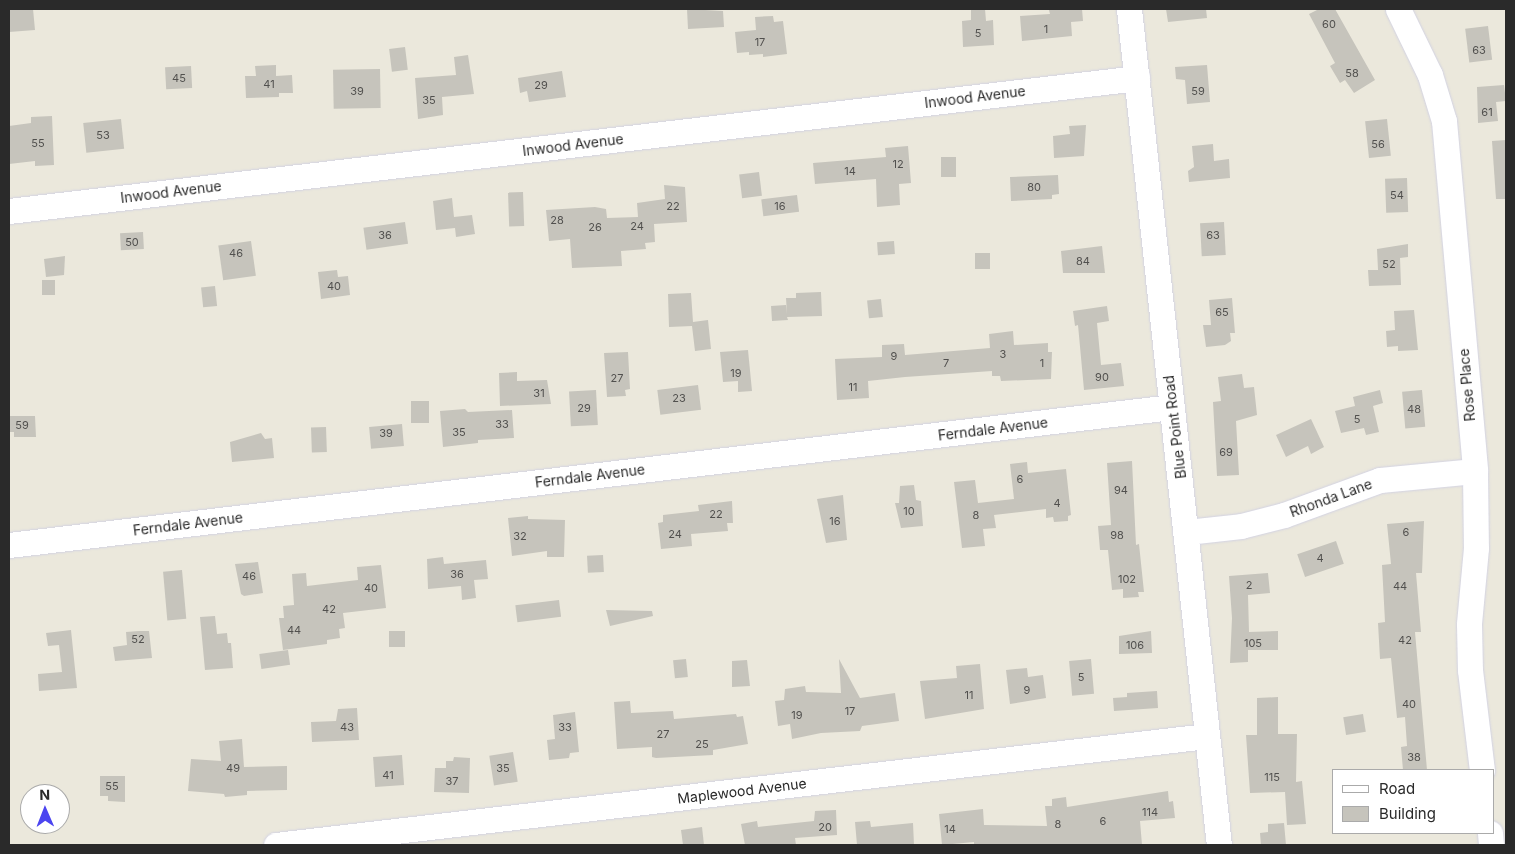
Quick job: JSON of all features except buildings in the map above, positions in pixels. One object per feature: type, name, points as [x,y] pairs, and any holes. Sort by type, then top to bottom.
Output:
[{"type":"street","name":"Blue Point Road","points":[[1129,9],[1187,532],[1219,845]]},
{"type":"street","name":"Rose Place","points":[[1401,9],[1430,75],[1444,121],[1475,471],[1476,548],[1469,624],[1470,670],[1482,769]]},
{"type":"street","name":"Inwood Avenue","points":[[9,211],[1137,78]]},
{"type":"street","name":"Ferndale Avenue","points":[[9,545],[1172,407]]},
{"type":"street","name":"Rhonda Lane","points":[[1187,532],[1241,526],[1284,515],[1380,480],[1475,471]]},
{"type":"street","name":"Maplewood Avenue","points":[[276,845],[1207,736]]}]
